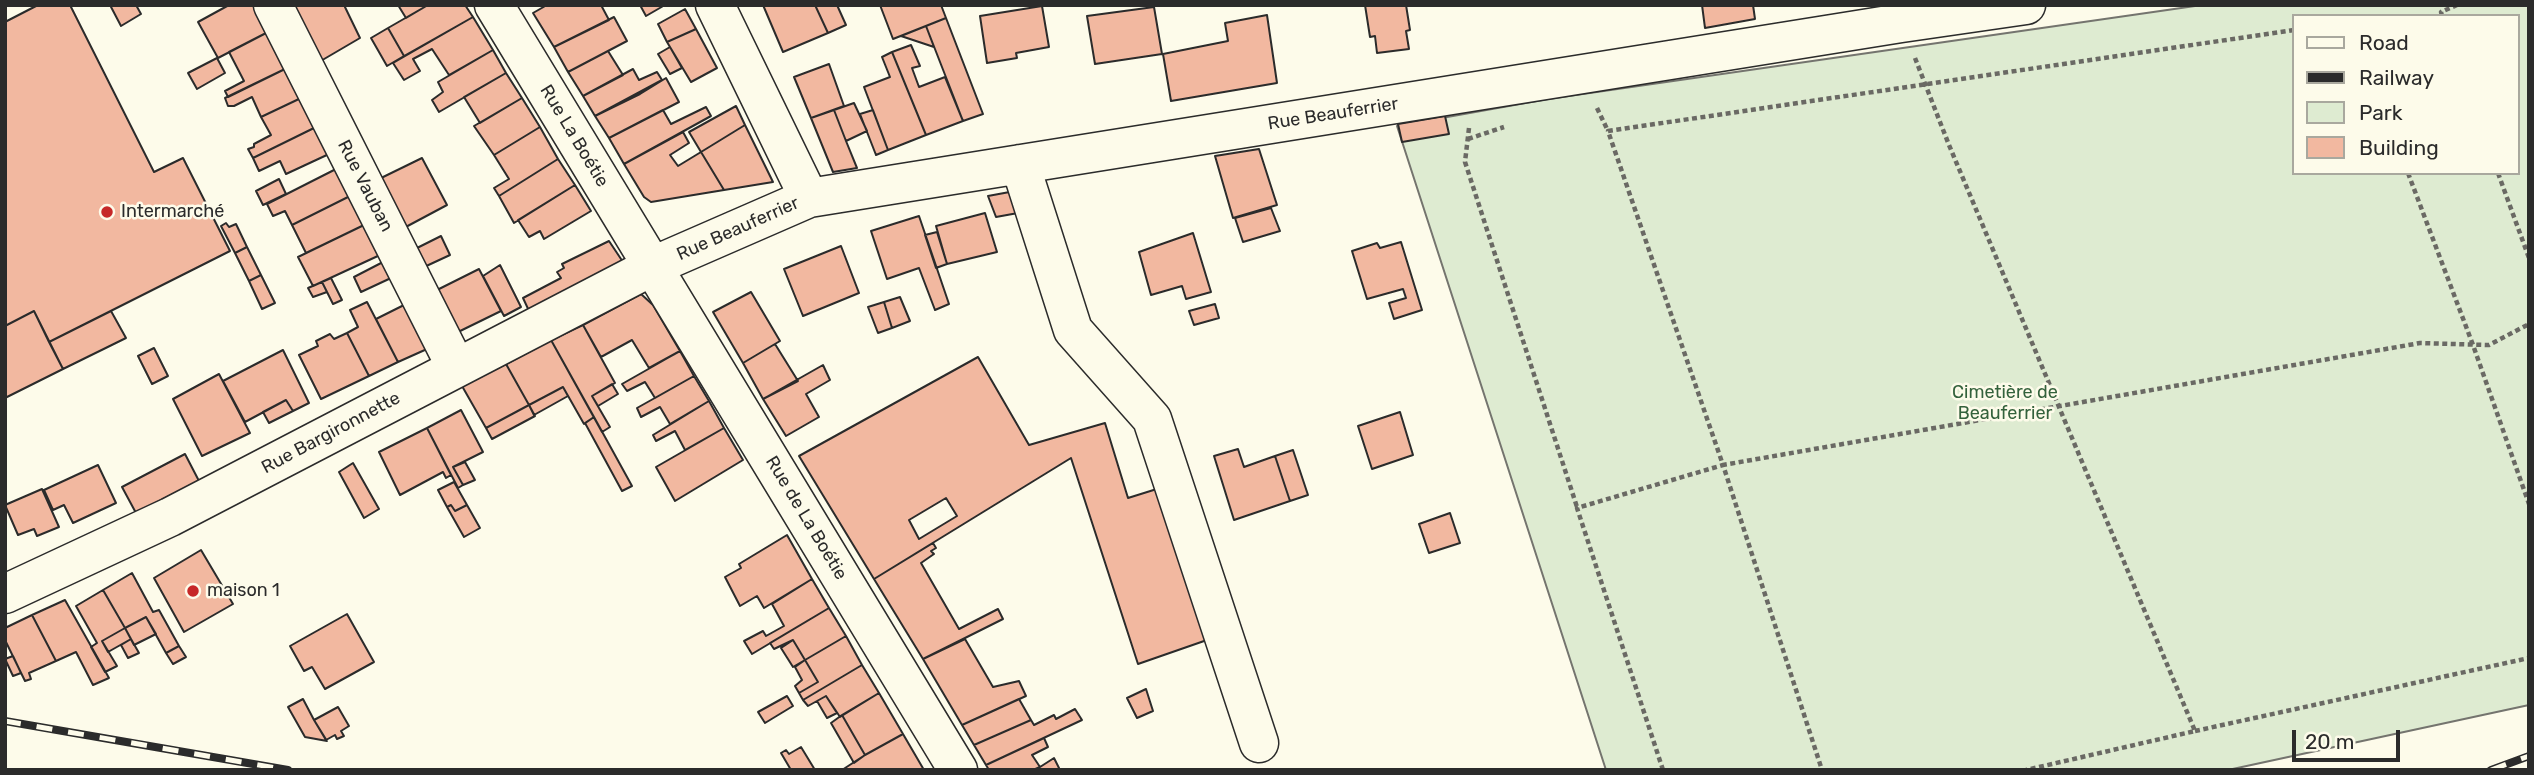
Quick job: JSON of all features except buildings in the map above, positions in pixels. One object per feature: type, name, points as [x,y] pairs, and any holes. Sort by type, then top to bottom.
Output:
[{"type":"street","name":"Rue Vauban","points":[[273,5],[457,367]]},
{"type":"street","name":"Rue La Boétie","points":[[494,5],[653,266]]},
{"type":"street","points":[[715,5],[809,198]]},
{"type":"street","name":"Rue Beauferrier","points":[[653,266],[809,198],[1486,90],[1899,14],[1939,18],[2026,5]]},
{"type":"street","points":[[1020,164],[1073,330],[1152,419],[1259,743]]},
{"type":"street","name":"Rue Bargironnette","points":[[5,594],[170,517],[653,266]]},
{"type":"street","name":"Rue de La Boétie","points":[[653,266],[958,770]]},
{"type":"path","points":[[2442,14],[2457,5]]},
{"type":"path","points":[[1939,18],[1943,34],[1910,46],[2195,731]]},
{"type":"path","points":[[1822,770],[1723,465],[1608,131],[2292,30]]},
{"type":"path","points":[[1486,90],[1470,113],[1465,162],[1663,770]]},
{"type":"path","points":[[2410,175],[2529,504]]},
{"type":"path","points":[[2499,175],[2529,258]]},
{"type":"path","points":[[1577,508],[1723,465],[2420,343],[2489,345],[2529,324]]},
{"type":"path","points":[[2026,770],[2529,658]]},
{"type":"green space","name":"Cimetière de Beauferrier","points":[[2202,5],[2529,5],[2529,705],[2228,770],[1606,770],[1397,126],[1548,99]]},
{"type":"railway","points":[[5,721],[288,770]]},
{"type":"railway","points":[[2491,770],[2529,756]]},
{"type":"place","name":"Intermarché","points":[[107,212]]},
{"type":"place","name":"maison 1","points":[[193,591]]}]
